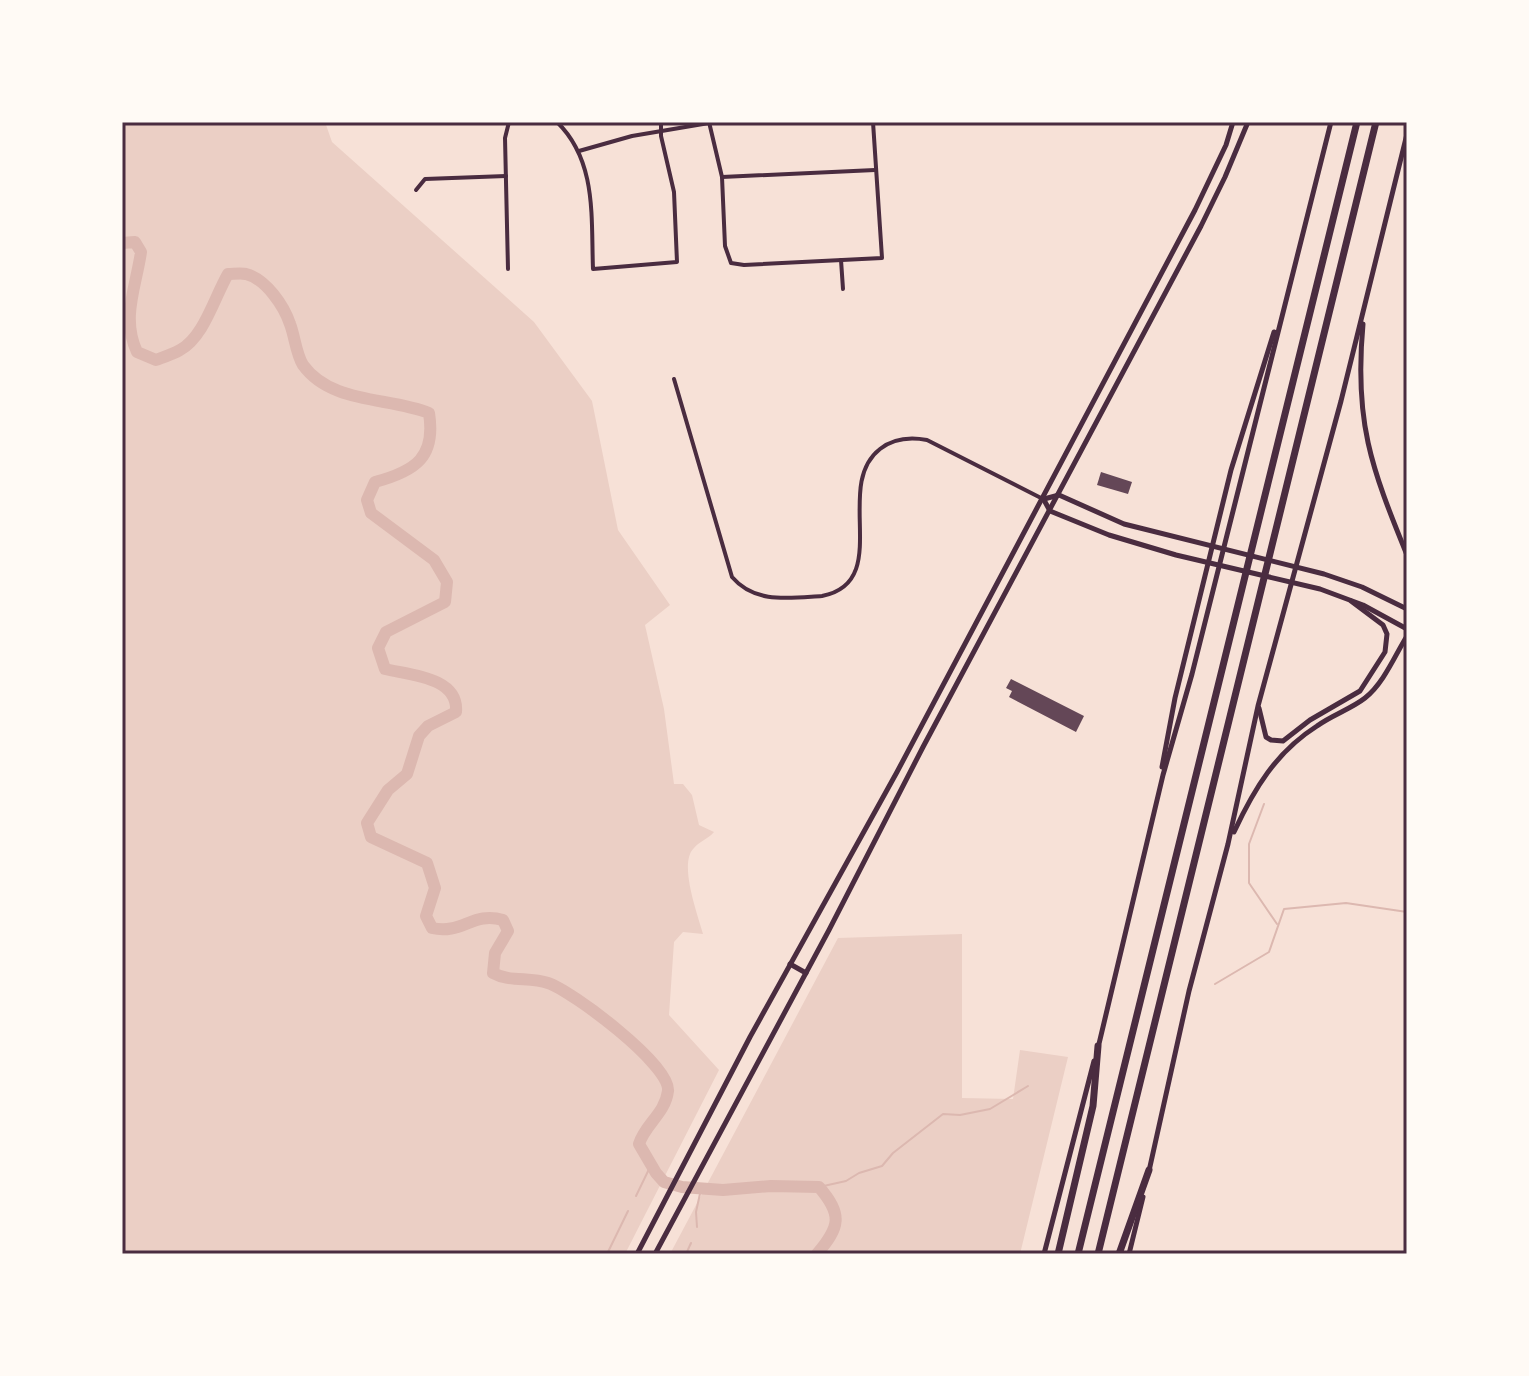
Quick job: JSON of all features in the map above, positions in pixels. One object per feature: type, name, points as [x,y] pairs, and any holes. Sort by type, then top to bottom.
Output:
[{"type":"highway","points":[[1078,1254],[1357,122]]},
{"type":"highway","points":[[1098,1254],[1376,122]]},
{"type":"highway","points":[[1058,1254],[1093,1106],[1098,1046]]},
{"type":"highway","points":[[1119,1254],[1149,1170]]},
{"type":"main road","points":[[637,1254],[790,964],[1043,499],[1195,210],[1226,145],[1233,122]]},
{"type":"main road","points":[[655,1254],[1059,495],[1219,189],[1248,122]]},
{"type":"main road","points":[[1044,1254],[1331,122]]},
{"type":"main road","points":[[1129,1254],[1189,991],[1228,844],[1258,706],[1285,616],[1407,134]]},
{"type":"main road","points":[[1155,808],[1170,723],[1209,562],[1216,547],[1243,425],[1287,295]]},
{"type":"main road","points":[[1364,308],[1359,381],[1365,438],[1407,555]]},
{"type":"main road","points":[[1141,312],[1151,317]]},
{"type":"main road","points":[[1095,400],[1105,406]]},
{"type":"main road","points":[[1043,499],[1059,495],[1124,524],[1324,574],[1362,587],[1407,609]]},
{"type":"main road","points":[[1043,499],[1050,511],[1119,538],[1320,589],[1348,598],[1407,629]]},
{"type":"main road","points":[[1119,538],[1124,524]]},
{"type":"main road","points":[[1258,706],[1263,732],[1271,740],[1283,741],[1310,720],[1360,691],[1385,652],[1387,634],[1383,625],[1348,598]]},
{"type":"main road","points":[[1228,844],[1258,784],[1278,759],[1316,726],[1364,699],[1375,688],[1407,636]]},
{"type":"main road","points":[[912,742],[923,747]]},
{"type":"main road","points":[[856,843],[870,849]]},
{"type":"main road","points":[[790,964],[806,973]]},
{"type":"street","points":[[508,269],[505,138],[509,122]]},
{"type":"street","points":[[557,122],[579,151],[590,189],[593,269],[677,262],[674,192],[661,122]]},
{"type":"street","points":[[579,151],[661,130],[709,122],[722,177],[725,246],[731,263],[744,265],[882,258],[873,122]]},
{"type":"street","points":[[722,177],[876,170]]},
{"type":"street","points":[[416,190],[425,179],[506,176]]},
{"type":"street","points":[[841,260],[843,289]]},
{"type":"street","points":[[674,379],[732,577],[741,588],[753,595],[822,596],[832,594],[845,585],[858,565],[859,501],[863,471],[876,453],[897,440],[927,440],[1043,499]]},
{"type":"shaded area","points":[[122,122],[325,122],[332,142],[534,322],[592,401],[618,530],[670,605],[645,625],[664,709],[674,784],[683,784],[692,795],[699,825],[714,832],[690,855],[688,877],[703,934],[683,932],[674,942],[669,1015],[719,1070],[625,1254],[122,1254]]},
{"type":"shaded area","points":[[962,934],[962,1098],[1013,1099],[1020,1050],[1068,1057],[1020,1254],[670,1254],[838,938]]},
{"type":"building","points":[[1101,472],[1132,482],[1128,494],[1097,485]]},
{"type":"building","points":[[1011,679],[1084,716],[1076,732],[1009,697],[1012,691],[1006,688]]},
{"type":"waterway","points":[[122,243],[135,242],[141,252],[130,315],[132,339],[137,352],[156,360],[180,350],[202,327],[228,274],[246,274],[260,281],[279,302],[290,324],[301,361],[315,378],[345,393],[429,413],[429,441],[420,460],[402,473],[375,482],[367,500],[371,513],[434,560],[447,582],[445,602],[386,632],[378,648],[385,669],[431,680],[450,691],[456,712],[428,726],[419,736],[407,774],[388,790],[367,823],[371,837],[427,863],[435,888],[426,916],[432,928],[452,928],[483,918],[503,920],[508,931],[495,953],[493,973],[506,978],[541,981],[560,989],[618,1030],[654,1064],[665,1079],[668,1091],[663,1106],[639,1144],[664,1182],[682,1187],[723,1190],[771,1186],[819,1187],[832,1205],[836,1221],[817,1254]]},
{"type":"waterway","points":[[1264,804],[1249,844],[1249,883],[1277,924]]},
{"type":"waterway","points":[[1215,984],[1269,952],[1284,909],[1346,903],[1407,912]]},
{"type":"waterway","points":[[819,1187],[846,1181],[882,1166],[893,1153],[943,1114],[960,1115],[990,1109],[1028,1086]]},
{"type":"waterway","points":[[636,1196],[651,1165]]},
{"type":"waterway","points":[[697,1227],[696,1212],[701,1189]]},
{"type":"waterway","points":[[607,1254],[628,1211]]},
{"type":"waterway","points":[[686,1254],[691,1243]]}]
